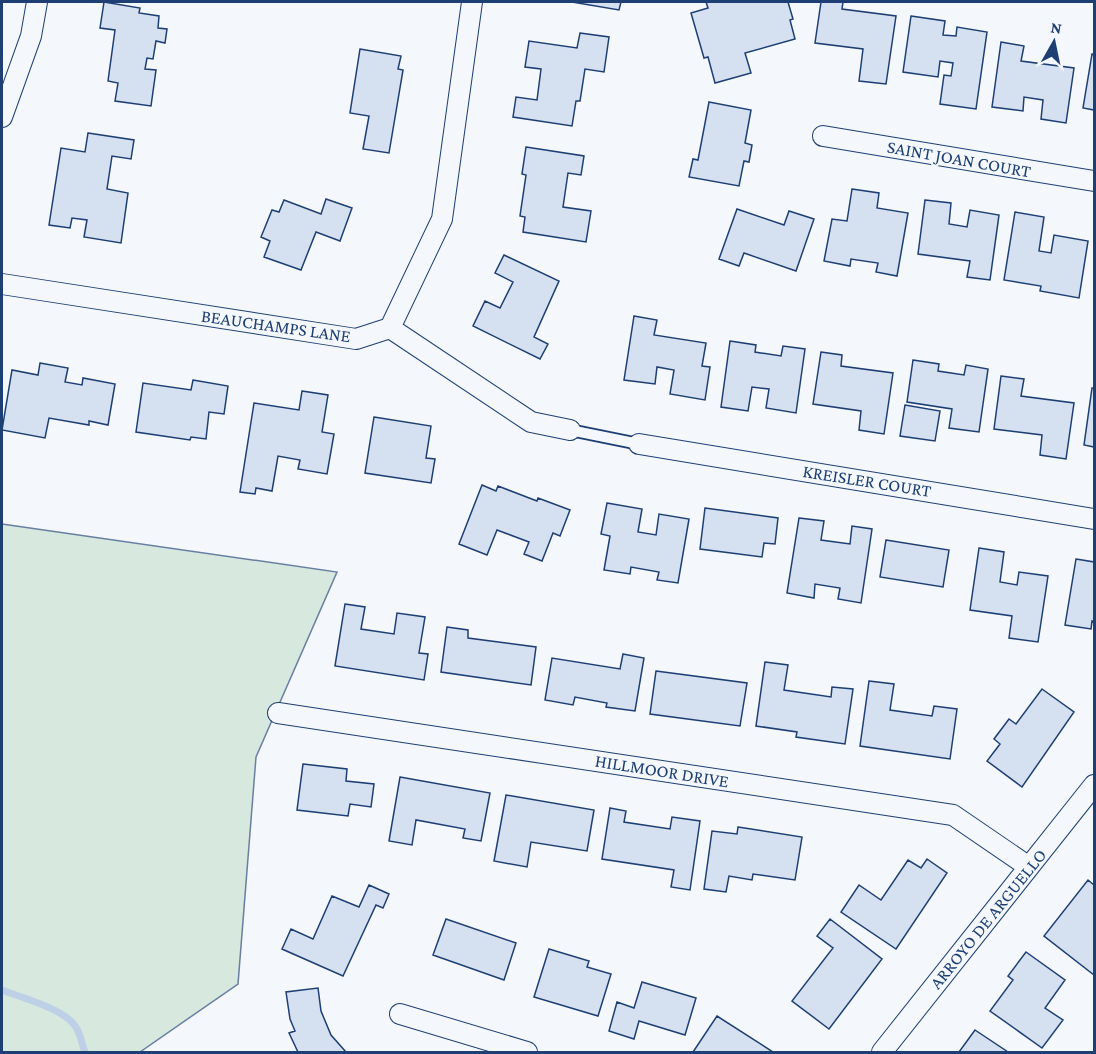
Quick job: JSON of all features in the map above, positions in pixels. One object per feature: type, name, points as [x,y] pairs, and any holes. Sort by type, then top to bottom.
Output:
[{"type":"street","points":[[2,117],[31,36],[37,2]]},
{"type":"street","points":[[472,2],[441,219],[390,328],[531,422],[570,430]]},
{"type":"street","name":"SAINT JOAN COURT","points":[[823,136],[1095,181]]},
{"type":"street","name":"BEAUCHAMPS LANE","points":[[2,284],[356,339],[390,328]]},
{"type":"street","name":"KREISLER COURT","points":[[639,444],[1095,519]]},
{"type":"street","name":"HILLMOOR DRIVE","points":[[279,713],[953,815],[1029,867]]},
{"type":"street","name":"ARROYO DE ARGUELLO","points":[[882,1053],[1095,785]]},
{"type":"street","points":[[400,1014],[527,1053]]},
{"type":"lane","points":[[570,430],[639,444]]},
{"type":"shaded area","points":[[2,524],[337,572],[256,757],[238,984],[140,1052],[2,1052]]},
{"type":"building","points":[[104,2],[140,8],[139,13],[159,16],[158,28],[167,29],[165,43],[156,41],[153,59],[147,58],[145,69],[156,70],[151,106],[115,101],[118,83],[108,81],[115,30],[100,28]]},
{"type":"building","points":[[572,2],[621,2],[619,10]]},
{"type":"building","points":[[706,2],[788,2],[795,39],[745,53],[751,73],[715,83],[708,57],[704,58],[691,13],[708,8]]},
{"type":"building","points":[[821,2],[843,2],[842,9],[896,16],[886,84],[859,81],[863,49],[815,43]]},
{"type":"building","points":[[911,16],[945,21],[943,35],[956,36],[957,27],[987,32],[976,109],[940,104],[944,75],[951,76],[953,63],[940,61],[938,77],[903,72]]},
{"type":"building","points":[[580,33],[609,37],[604,72],[585,69],[580,101],[576,101],[572,126],[513,117],[516,97],[537,100],[541,69],[525,67],[529,41],[577,48]]},
{"type":"building","points":[[1001,42],[1024,46],[1021,61],[1074,68],[1066,123],[1041,119],[1043,100],[1024,97],[1023,111],[992,107]]},
{"type":"building","points":[[360,49],[401,56],[398,69],[403,70],[389,153],[363,149],[369,116],[350,113]]},
{"type":"building","points":[[1092,54],[1094,55],[1094,110],[1083,108]]},
{"type":"building","points":[[709,102],[751,110],[745,143],[752,145],[749,162],[744,161],[739,186],[689,177],[693,159],[698,160]]},
{"type":"building","points":[[88,133],[134,140],[131,159],[112,156],[107,189],[128,193],[121,243],[84,237],[87,220],[72,218],[70,228],[49,225],[61,148],[85,152]]},
{"type":"building","points":[[526,147],[584,156],[581,175],[568,173],[563,207],[591,211],[586,242],[523,232],[525,217],[520,216],[526,175],[522,174]]},
{"type":"building","points":[[852,189],[879,193],[877,208],[908,213],[897,276],[876,272],[878,263],[851,259],[850,266],[824,261],[832,219],[847,221]]},
{"type":"building","points":[[326,199],[352,208],[340,241],[316,232],[301,270],[264,257],[270,241],[261,237],[272,210],[279,212],[284,200],[321,214]]},
{"type":"building","points":[[925,200],[951,203],[949,224],[967,227],[970,210],[999,215],[990,280],[967,277],[970,261],[918,254]]},
{"type":"building","points":[[737,209],[784,225],[789,211],[814,219],[796,271],[744,253],[739,266],[719,259]]},
{"type":"building","points":[[1015,212],[1044,217],[1039,251],[1051,253],[1054,235],[1088,241],[1079,298],[1040,291],[1041,286],[1004,280]]},
{"type":"building","points":[[504,255],[559,281],[534,337],[548,344],[540,359],[473,326],[485,301],[500,308],[513,282],[495,273]]},
{"type":"building","points":[[634,316],[657,320],[654,335],[706,343],[702,366],[710,367],[705,400],[670,394],[674,370],[657,367],[655,384],[624,380]]},
{"type":"building","points":[[730,341],[756,345],[755,352],[781,356],[783,346],[805,349],[796,413],[766,408],[769,389],[752,387],[748,411],[721,407]]},
{"type":"building","points":[[821,352],[842,355],[841,366],[893,373],[884,434],[859,430],[861,411],[813,404]]},
{"type":"building","points":[[913,360],[939,364],[938,371],[964,375],[966,365],[988,369],[979,432],[949,428],[952,409],[907,402]]},
{"type":"building","points":[[40,363],[68,368],[65,382],[82,385],[83,378],[115,384],[108,425],[89,421],[89,425],[49,418],[45,438],[2,430],[12,370],[38,375]]},
{"type":"building","points":[[1001,376],[1024,379],[1021,396],[1074,403],[1066,459],[1040,455],[1042,435],[994,429]]},
{"type":"building","points":[[193,380],[228,386],[224,414],[209,412],[206,439],[191,437],[190,440],[136,432],[143,383],[191,390]]},
{"type":"building","points":[[1092,388],[1094,388],[1094,447],[1084,445]]},
{"type":"building","points":[[302,391],[328,395],[322,432],[334,434],[327,474],[298,469],[300,460],[278,456],[272,491],[256,488],[255,494],[240,492],[254,403],[299,410]]},
{"type":"building","points":[[905,405],[940,411],[935,441],[900,436]]},
{"type":"building","points":[[374,417],[431,426],[426,458],[435,459],[431,483],[365,473]]},
{"type":"building","points":[[482,485],[496,491],[498,486],[537,501],[538,498],[570,510],[560,536],[553,533],[542,561],[524,554],[529,542],[497,530],[487,555],[459,544]]},
{"type":"building","points":[[607,503],[642,509],[638,532],[656,535],[659,514],[689,519],[678,583],[657,580],[659,572],[631,567],[630,574],[604,570],[610,536],[601,534]]},
{"type":"building","points":[[705,508],[778,518],[775,544],[764,543],[762,557],[700,549]]},
{"type":"building","points":[[799,518],[824,521],[821,540],[850,544],[852,526],[872,529],[861,603],[838,599],[840,588],[815,584],[814,598],[787,593]]},
{"type":"building","points":[[886,540],[949,550],[943,587],[880,577]]},
{"type":"building","points":[[979,548],[1004,552],[1000,582],[1017,585],[1019,572],[1048,576],[1038,642],[1009,638],[1012,616],[970,610]]},
{"type":"building","points":[[1076,559],[1094,562],[1094,622],[1092,621],[1091,629],[1065,625]]},
{"type":"building","points":[[345,604],[365,607],[361,629],[394,634],[397,613],[425,617],[419,653],[428,654],[424,680],[335,666]]},
{"type":"building","points":[[447,627],[468,630],[468,638],[536,647],[531,685],[441,672]]},
{"type":"building","points":[[623,654],[644,658],[635,711],[606,707],[607,703],[575,697],[573,705],[545,700],[552,658],[620,669]]},
{"type":"building","points":[[765,662],[788,665],[784,690],[831,697],[832,687],[853,689],[845,744],[796,737],[797,732],[756,726]]},
{"type":"building","points":[[656,671],[747,683],[740,726],[650,714]]},
{"type":"building","points":[[869,681],[894,684],[890,710],[932,716],[934,706],[957,709],[950,759],[860,746]]},
{"type":"building","points":[[1042,689],[1074,712],[1022,787],[987,761],[1000,744],[994,739],[1009,719],[1016,724]]},
{"type":"building","points":[[303,764],[347,769],[346,781],[374,784],[371,807],[350,804],[348,816],[297,810]]},
{"type":"building","points":[[400,777],[490,793],[481,841],[463,838],[465,829],[416,820],[412,845],[389,841]]},
{"type":"building","points":[[506,795],[594,810],[587,851],[531,842],[527,867],[494,861]]},
{"type":"building","points":[[610,808],[626,811],[624,822],[670,829],[672,817],[700,821],[690,890],[671,887],[674,870],[602,859]]},
{"type":"building","points":[[738,827],[802,837],[795,880],[753,874],[752,880],[729,876],[726,892],[704,889],[712,831],[737,834]]},
{"type":"building","points":[[927,859],[947,873],[896,949],[841,912],[859,885],[881,900],[908,860],[921,868]]},
{"type":"building","points":[[1088,880],[1094,885],[1094,975],[1044,936]]},
{"type":"building","points":[[369,885],[389,894],[383,908],[376,905],[343,976],[282,949],[291,929],[313,939],[332,896],[359,907]]},
{"type":"building","points":[[446,919],[516,943],[504,980],[433,955]]},
{"type":"building","points":[[830,919],[882,959],[829,1029],[792,1001],[833,948],[817,936]]},
{"type":"building","points":[[549,949],[589,961],[587,967],[611,974],[598,1016],[534,997]]},
{"type":"building","points":[[1026,952],[1065,980],[1045,1008],[1063,1020],[1042,1048],[990,1011],[1013,980],[1008,976]]},
{"type":"building","points":[[642,982],[696,998],[685,1035],[639,1021],[634,1039],[609,1031],[617,1002],[634,1008]]},
{"type":"building","points":[[318,988],[321,1011],[331,1035],[346,1052],[298,1052],[289,1033],[295,1031],[290,1019],[286,992]]},
{"type":"building","points":[[717,1016],[773,1052],[693,1052]]},
{"type":"building","points":[[975,1030],[1008,1052],[959,1052]]},
{"type":"waterway","points":[[2,990],[43,1005],[64,1016],[77,1029],[85,1052]]}]
